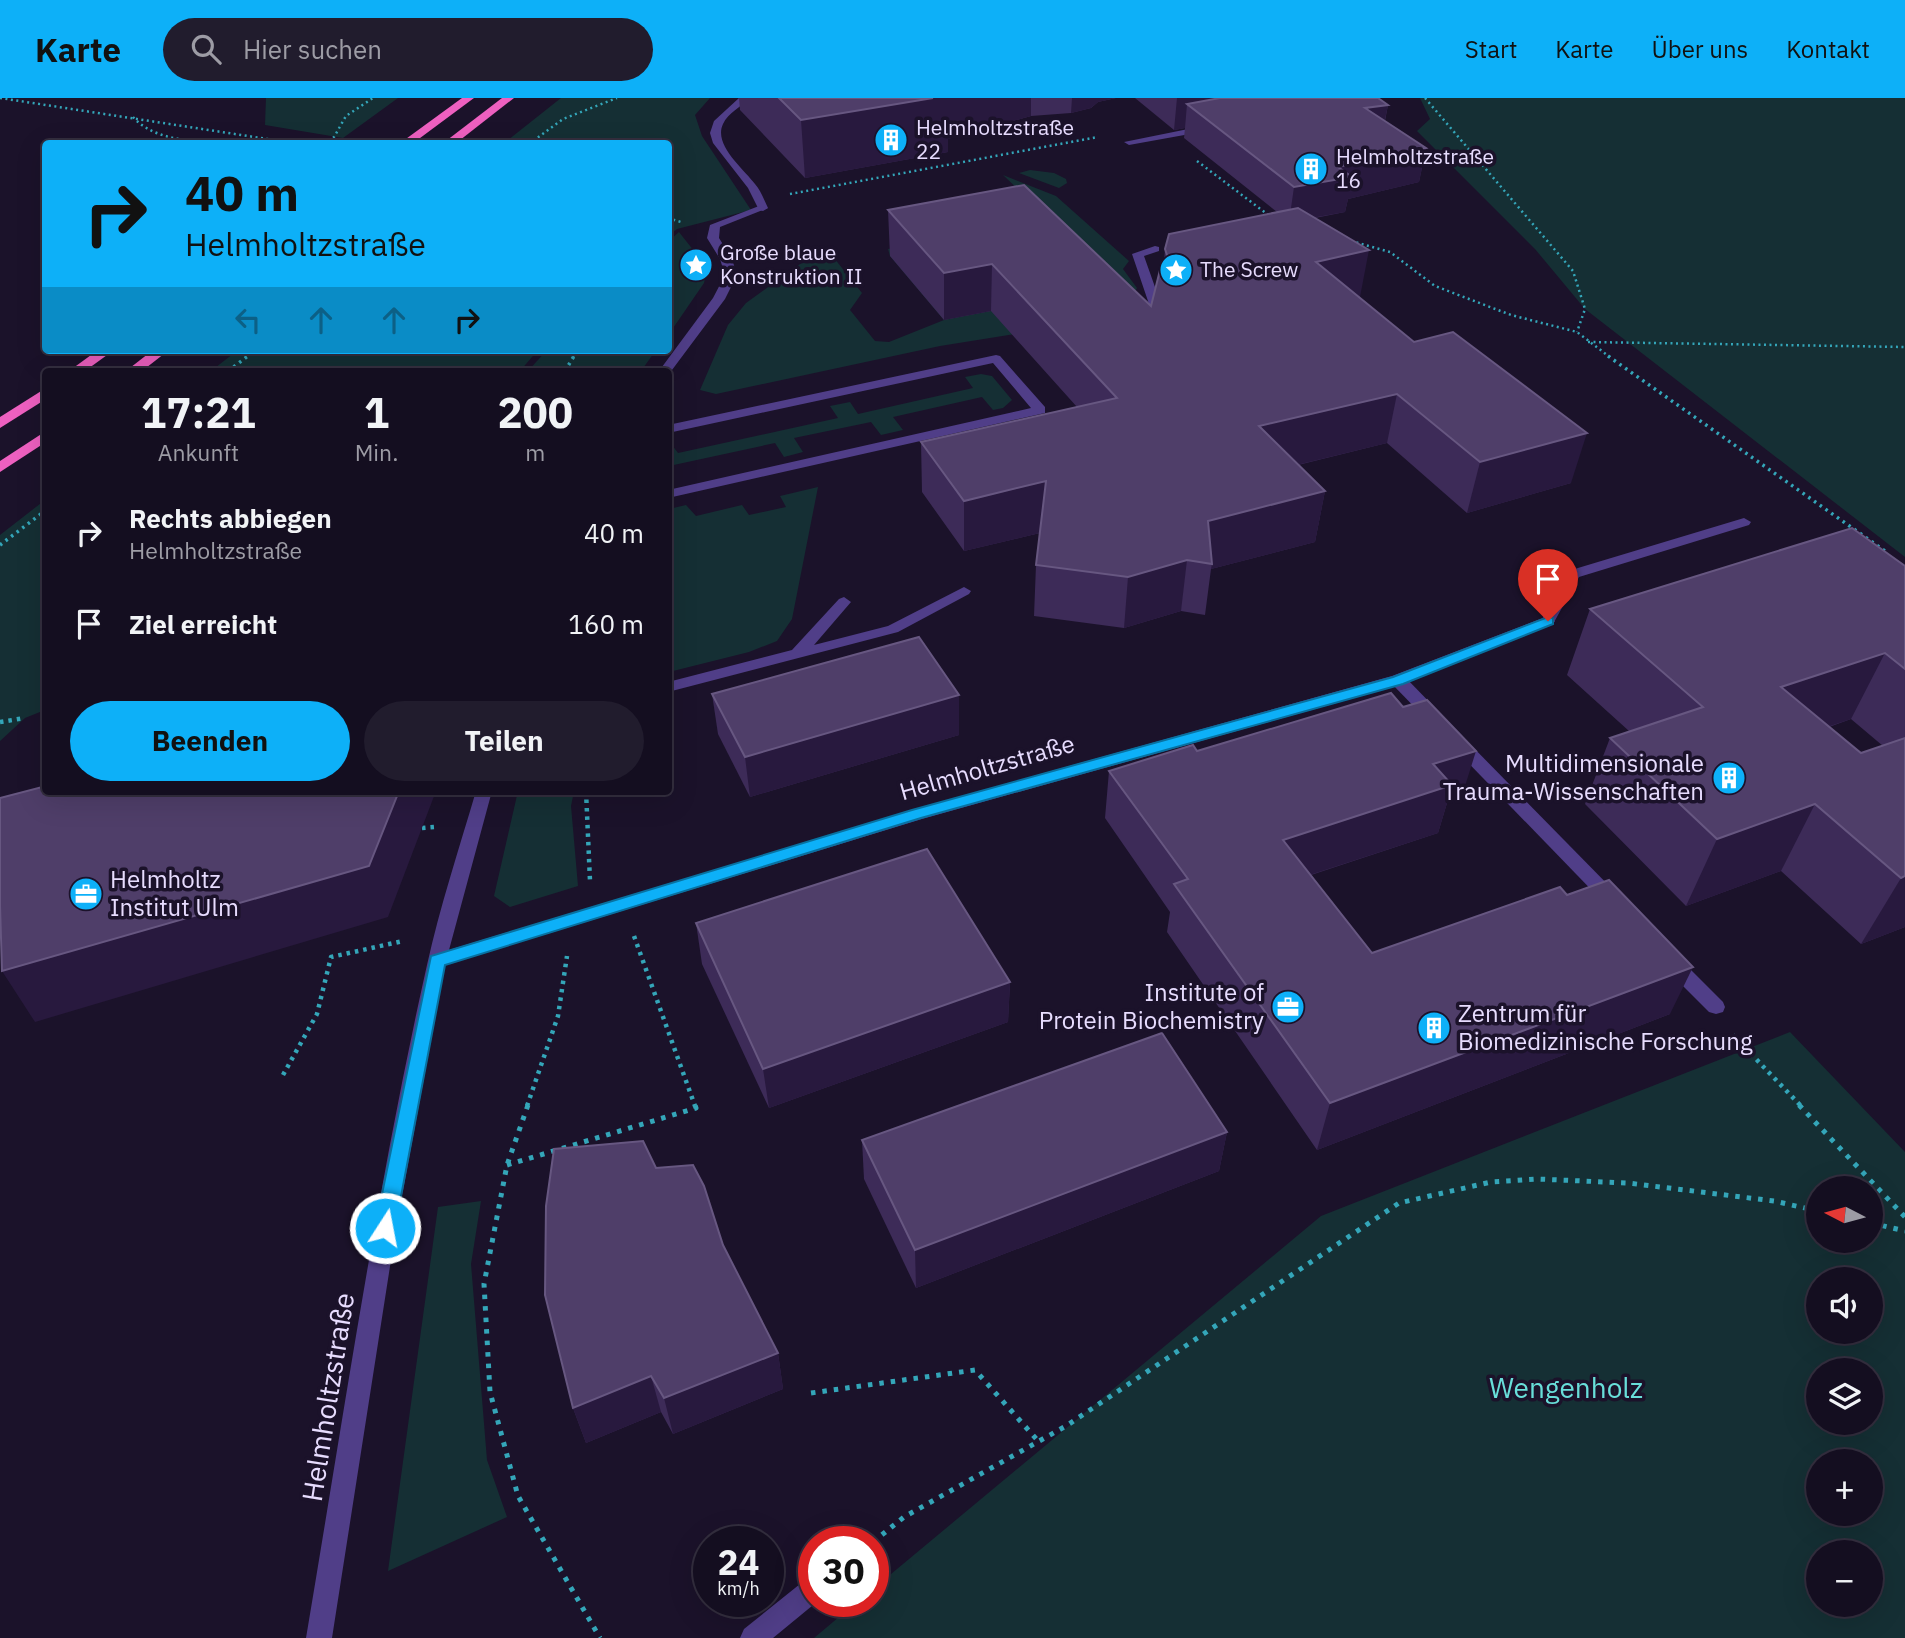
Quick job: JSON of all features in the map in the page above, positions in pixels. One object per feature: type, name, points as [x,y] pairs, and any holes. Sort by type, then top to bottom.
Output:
[{"type":"highway","points":[[410,140],[469,98]]},
{"type":"highway","points":[[452,140],[509,98]]},
{"type":"highway","points":[[80,368],[101,354]]},
{"type":"highway","points":[[137,368],[156,354]]},
{"type":"highway","points":[[0,424],[42,395]]},
{"type":"highway","points":[[0,468],[42,438]]},
{"type":"street","points":[[667,368],[719,299],[731,275],[726,259],[713,238],[715,225],[761,204],[752,188],[719,149],[715,131],[719,119],[728,109],[745,98]]},
{"type":"street","points":[[1129,142],[1222,125]]},
{"type":"street","points":[[1155,249],[1138,254],[1155,304]]},
{"type":"street","points":[[672,428],[996,359],[1040,410],[672,493]]},
{"type":"street","name":"Helmholtzstraße","points":[[437,961],[918,814],[1398,680],[1548,621],[1573,574],[1744,523]]},
{"type":"street","points":[[672,686],[893,629],[964,591]]},
{"type":"street","points":[[796,655],[844,602]]},
{"type":"street","points":[[1398,680],[1629,918]]},
{"type":"street","name":"Helmholtzstraße","points":[[319,1638],[385,1228],[437,961],[483,795]]},
{"type":"street","points":[[1658,948],[1716,1007]]},
{"type":"street","points":[[753,1638],[798,1602]]},
{"type":"path","points":[[0,98],[278,140]]},
{"type":"path","points":[[330,140],[346,116],[373,98]]},
{"type":"path","points":[[534,140],[562,119],[617,98]]},
{"type":"path","points":[[1425,98],[1573,271],[1585,309],[1577,332]]},
{"type":"path","points":[[132,116],[140,127],[188,140]]},
{"type":"path","points":[[761,204],[1003,153],[1137,130],[1147,139],[1170,140],[1276,220]]},
{"type":"path","points":[[678,221],[691,216]]},
{"type":"path","points":[[1349,241],[1390,252],[1436,286],[1511,315],[1577,332],[1886,552]]},
{"type":"path","points":[[1588,342],[1905,347]]},
{"type":"path","points":[[232,368],[251,354]]},
{"type":"path","points":[[0,545],[42,513]]},
{"type":"path","points":[[0,722],[25,718]]},
{"type":"path","points":[[586,795],[590,887],[567,955],[558,1016],[507,1165],[484,1284],[490,1392],[519,1496],[600,1638]]},
{"type":"path","points":[[507,1165],[696,1108],[623,905]]},
{"type":"path","points":[[283,1075],[317,1014],[331,957],[445,932]]},
{"type":"path","points":[[1728,1029],[1905,1217]]},
{"type":"path","points":[[889,1529],[904,1517],[1039,1442],[1399,1203],[1490,1182],[1537,1180],[1628,1183],[1774,1201],[1806,1208]]},
{"type":"path","points":[[1883,1226],[1905,1231]]},
{"type":"path","points":[[811,1393],[975,1370],[1039,1442]]},
{"type":"green space","points":[[266,98],[398,98],[343,138],[265,125]]},
{"type":"green space","points":[[561,98],[710,98],[695,115],[702,136],[751,210],[677,229],[672,233],[672,140],[508,140]]},
{"type":"green space","points":[[1420,98],[1905,98],[1905,557],[1585,309],[1535,249],[1417,131],[1430,119]]},
{"type":"green space","points":[[1030,170],[1054,173],[1066,179],[1067,183],[1059,188],[1019,173]]},
{"type":"green space","points":[[1003,175],[1056,196],[1129,261],[1123,269],[1137,288],[1130,301],[1095,321],[940,346],[716,394],[700,390],[728,325],[746,303],[814,254],[830,253],[862,293],[850,310],[875,341],[889,342],[944,320],[890,256],[888,249],[1048,218]]},
{"type":"green space","points":[[679,232],[698,256],[705,276],[704,283],[672,330],[672,238]]},
{"type":"green space","points":[[233,354],[535,354],[523,368],[215,368]]},
{"type":"green space","points":[[543,354],[653,354],[643,368],[531,368]]},
{"type":"green space","points":[[981,374],[992,376],[1012,400],[1003,408],[993,410],[982,397],[893,417],[903,430],[881,435],[871,422],[794,438],[803,452],[784,457],[775,443],[672,465],[672,445],[678,453],[838,418],[830,406],[850,402],[858,414],[973,388],[965,377]]},
{"type":"green space","points":[[818,487],[792,619],[777,641],[749,652],[672,671],[672,508],[686,505],[696,516],[742,505],[749,515],[786,507],[780,496]]},
{"type":"green space","points":[[42,502],[42,711],[25,718],[0,741],[0,535]]},
{"type":"green space","points":[[517,795],[573,795],[571,806],[578,886],[510,907],[494,896]]},
{"type":"green space","name":"Wengenholz","points":[[1790,1032],[1905,1152],[1905,1638],[814,1638],[839,1617],[889,1617],[889,1576],[1321,1216]]},
{"type":"green space","points":[[481,1201],[471,1264],[487,1460],[507,1517],[388,1571],[438,1207]]},
{"type":"building","points":[[779,98],[933,98],[801,120]]},
{"type":"building","points":[[1220,98],[1378,98],[1388,105],[1365,108],[1426,148],[1338,167],[1352,177],[1294,187],[1187,104]]},
{"type":"building","points":[[1024,185],[1151,306],[1162,262],[1168,258],[1165,249],[1169,234],[1298,208],[1369,250],[1316,262],[1414,342],[1453,332],[1587,433],[1480,462],[1397,394],[1259,426],[1325,491],[1208,521],[1212,564],[1187,560],[1128,577],[1036,565],[1046,481],[964,501],[921,442],[1117,398],[992,264],[944,273],[888,210]]},
{"type":"building","points":[[1852,528],[1905,566],[1905,669],[1885,653],[1781,687],[1861,753],[1905,738],[1905,876],[1901,878],[1815,804],[1717,839],[1610,738],[1703,707],[1590,609]]},
{"type":"building","points":[[919,637],[959,695],[745,757],[712,694]]},
{"type":"building","points":[[1391,693],[1403,707],[1427,700],[1476,751],[1433,764],[1452,785],[1283,840],[1372,953],[1560,887],[1567,895],[1609,880],[1693,967],[1330,1103],[1174,884],[1188,879],[1109,771],[1193,745],[1197,751]]},
{"type":"building","points":[[42,787],[42,795],[397,795],[369,866],[2,971],[0,798]]},
{"type":"building","points":[[927,849],[1010,982],[763,1069],[696,923]]},
{"type":"building","points":[[1162,1033],[1227,1132],[915,1250],[862,1140]]},
{"type":"building","points":[[643,1141],[656,1168],[693,1165],[704,1186],[723,1245],[778,1353],[664,1398],[651,1376],[573,1408],[545,1295],[546,1206],[554,1149]]},
{"type":"place","name":"Helmholtzstraße 22","points":[[891,140]]},
{"type":"place","name":"Helmholtzstraße 16","points":[[1311,169]]},
{"type":"place","name":"Große blaue Konstruktion II","points":[[696,265]]},
{"type":"place","name":"The Screw","points":[[1176,270]]},
{"type":"place","name":"Multidimensionale Trauma-Wissenschaften","points":[[1729,778]]},
{"type":"place","name":"Helmholtz Institut Ulm","points":[[86,894]]},
{"type":"place","name":"Institute of Protein Biochemistry","points":[[1288,1007]]},
{"type":"place","name":"Zentrum für Biomedizinische Forschung","points":[[1434,1028]]},
{"type":"route","points":[[385,1228],[437,961],[918,814],[1398,680],[1548,621]]}]
